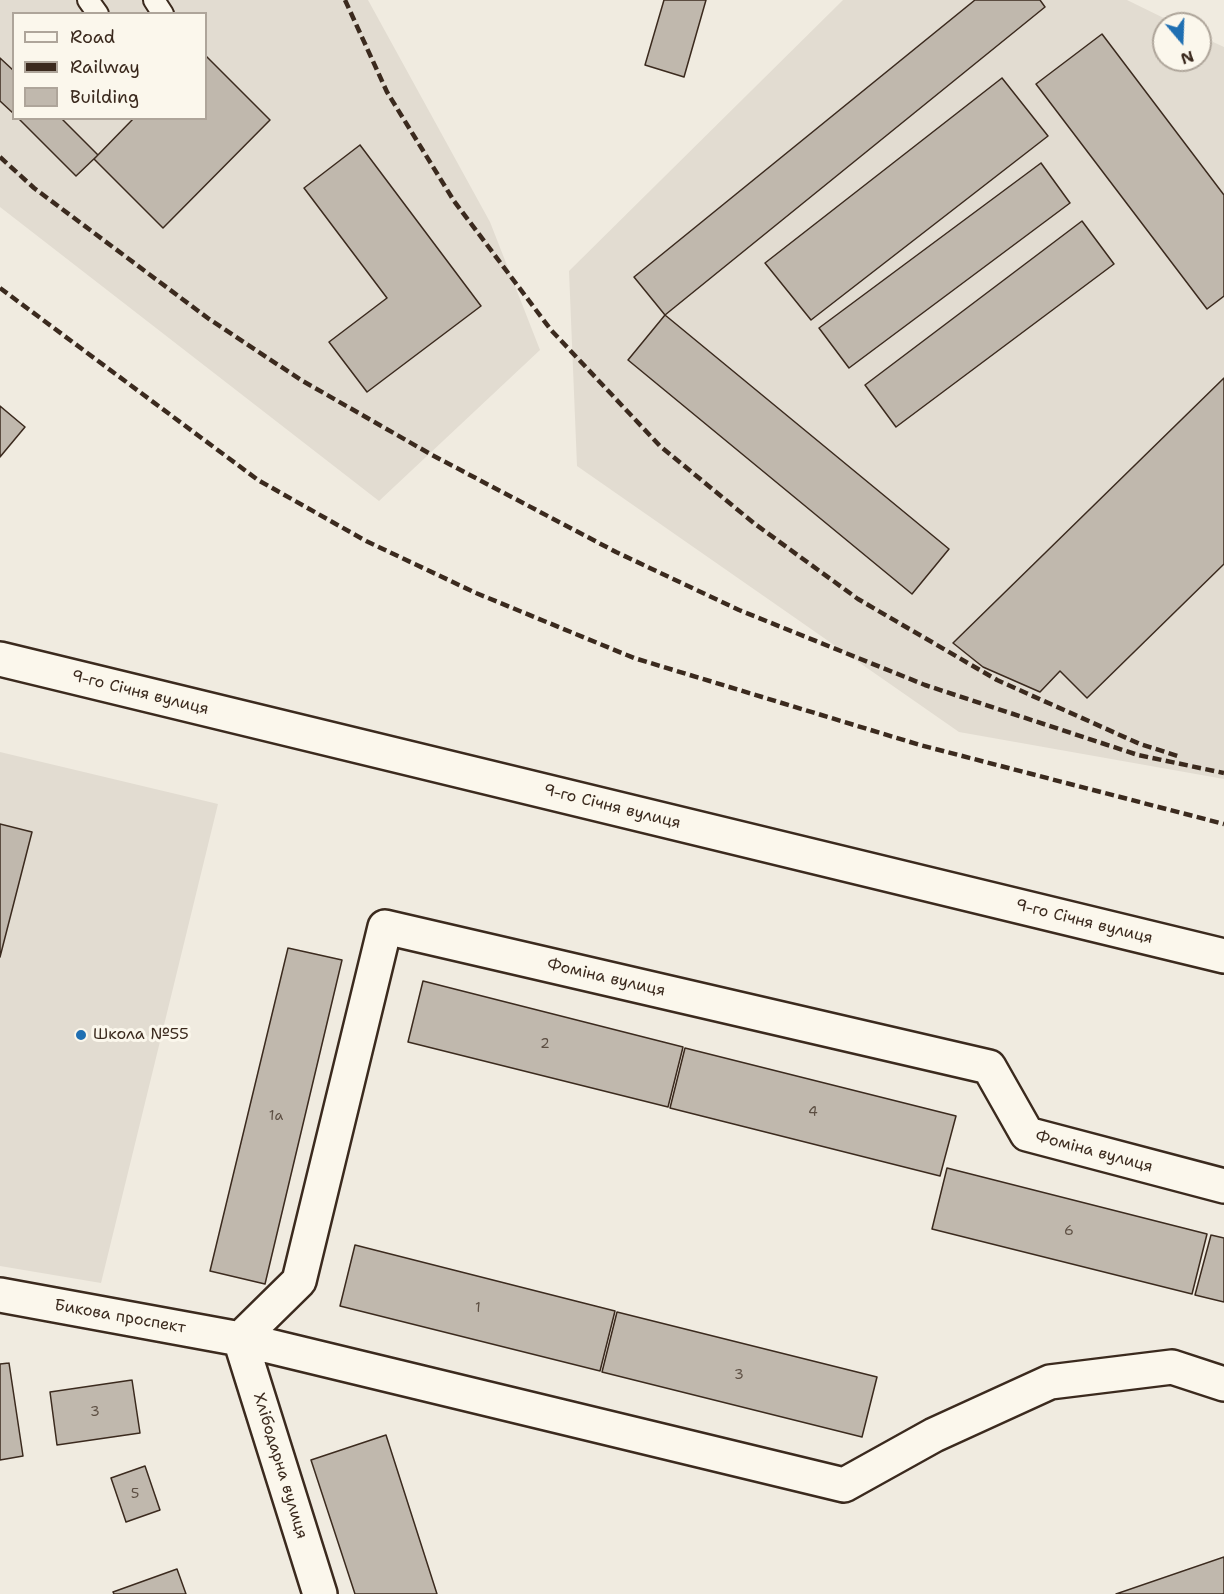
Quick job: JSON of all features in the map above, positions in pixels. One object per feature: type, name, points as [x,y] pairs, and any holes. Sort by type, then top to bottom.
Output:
[{"type":"street","name":"9-го Січня вулиця","points":[[0,658],[1224,956]]},
{"type":"street","name":"Фоміна вулиця","points":[[240,1339],[299,1281],[385,927],[989,1067],[1027,1134],[1224,1186]]},
{"type":"street","name":"Бикова проспект","points":[[0,1295],[240,1339],[844,1485],[934,1435],[1050,1382],[1172,1367],[1224,1384]]},
{"type":"street","name":"Хлібодарна вулиця","points":[[240,1339],[320,1594]]},
{"type":"shaded area","points":[[0,0],[368,0],[490,222],[540,350],[379,501],[0,207]]},
{"type":"shaded area","points":[[843,0],[1127,0],[1152,12],[1152,72],[1212,72],[1212,42],[1224,47],[1224,779],[959,732],[577,466],[569,271]]},
{"type":"shaded area","name":"Школа №55","points":[[0,752],[218,804],[101,1283],[0,1266]]},
{"type":"building","points":[[664,0],[706,0],[684,77],[645,65]]},
{"type":"building","points":[[975,0],[1040,0],[1045,7],[665,315],[634,277]]},
{"type":"building","points":[[1102,34],[1224,195],[1224,296],[1207,309],[1036,84]]},
{"type":"building","points":[[207,57],[270,120],[163,228],[94,159],[132,120],[207,120]]},
{"type":"building","points":[[0,58],[12,69],[12,112],[0,101]]},
{"type":"building","points":[[1002,78],[1048,136],[811,320],[765,263]]},
{"type":"building","points":[[20,120],[63,120],[98,155],[76,176]]},
{"type":"building","points":[[360,145],[481,306],[367,392],[329,342],[387,298],[304,188]]},
{"type":"building","points":[[1041,163],[1070,203],[849,368],[819,328]]},
{"type":"building","points":[[1082,221],[1114,264],[896,427],[865,385]]},
{"type":"building","points":[[665,315],[949,549],[912,594],[628,360]]},
{"type":"building","points":[[1224,378],[1224,564],[1087,698],[1060,671],[1040,692],[983,667],[953,643]]},
{"type":"building","points":[[0,406],[25,427],[0,457]]},
{"type":"building","points":[[0,824],[32,832],[0,957]]},
{"type":"building","points":[[288,948],[342,960],[265,1284],[210,1271]]},
{"type":"building","points":[[423,981],[683,1047],[668,1107],[408,1042]]},
{"type":"building","points":[[685,1048],[956,1116],[940,1176],[670,1108]]},
{"type":"building","points":[[947,1168],[1207,1234],[1192,1294],[932,1229]]},
{"type":"building","points":[[1211,1235],[1224,1238],[1224,1302],[1195,1295]]},
{"type":"building","points":[[355,1245],[615,1311],[600,1371],[340,1306]]},
{"type":"building","points":[[617,1312],[877,1377],[862,1437],[602,1372]]},
{"type":"building","points":[[9,1363],[23,1456],[0,1460],[0,1364]]},
{"type":"building","points":[[132,1380],[140,1433],[57,1445],[50,1392]]},
{"type":"building","points":[[386,1435],[437,1594],[355,1594],[311,1460]]},
{"type":"building","points":[[145,1466],[160,1510],[126,1522],[111,1478]]},
{"type":"building","points":[[1224,1557],[1224,1594],[1116,1594]]},
{"type":"building","points":[[177,1569],[186,1594],[114,1594],[113,1592]]},
{"type":"railway","points":[[345,0],[387,92],[454,201],[551,330],[660,446],[755,524],[858,599],[997,680],[1140,744],[1181,757]]},
{"type":"railway","points":[[0,157],[34,188],[209,319],[301,380],[432,455],[616,552],[739,610],[925,685],[1138,755],[1224,773]]},
{"type":"railway","points":[[0,288],[258,480],[366,541],[476,593],[634,658],[920,745],[1224,824]]},
{"type":"place","name":"Школа №55","points":[[81,1035]]}]
